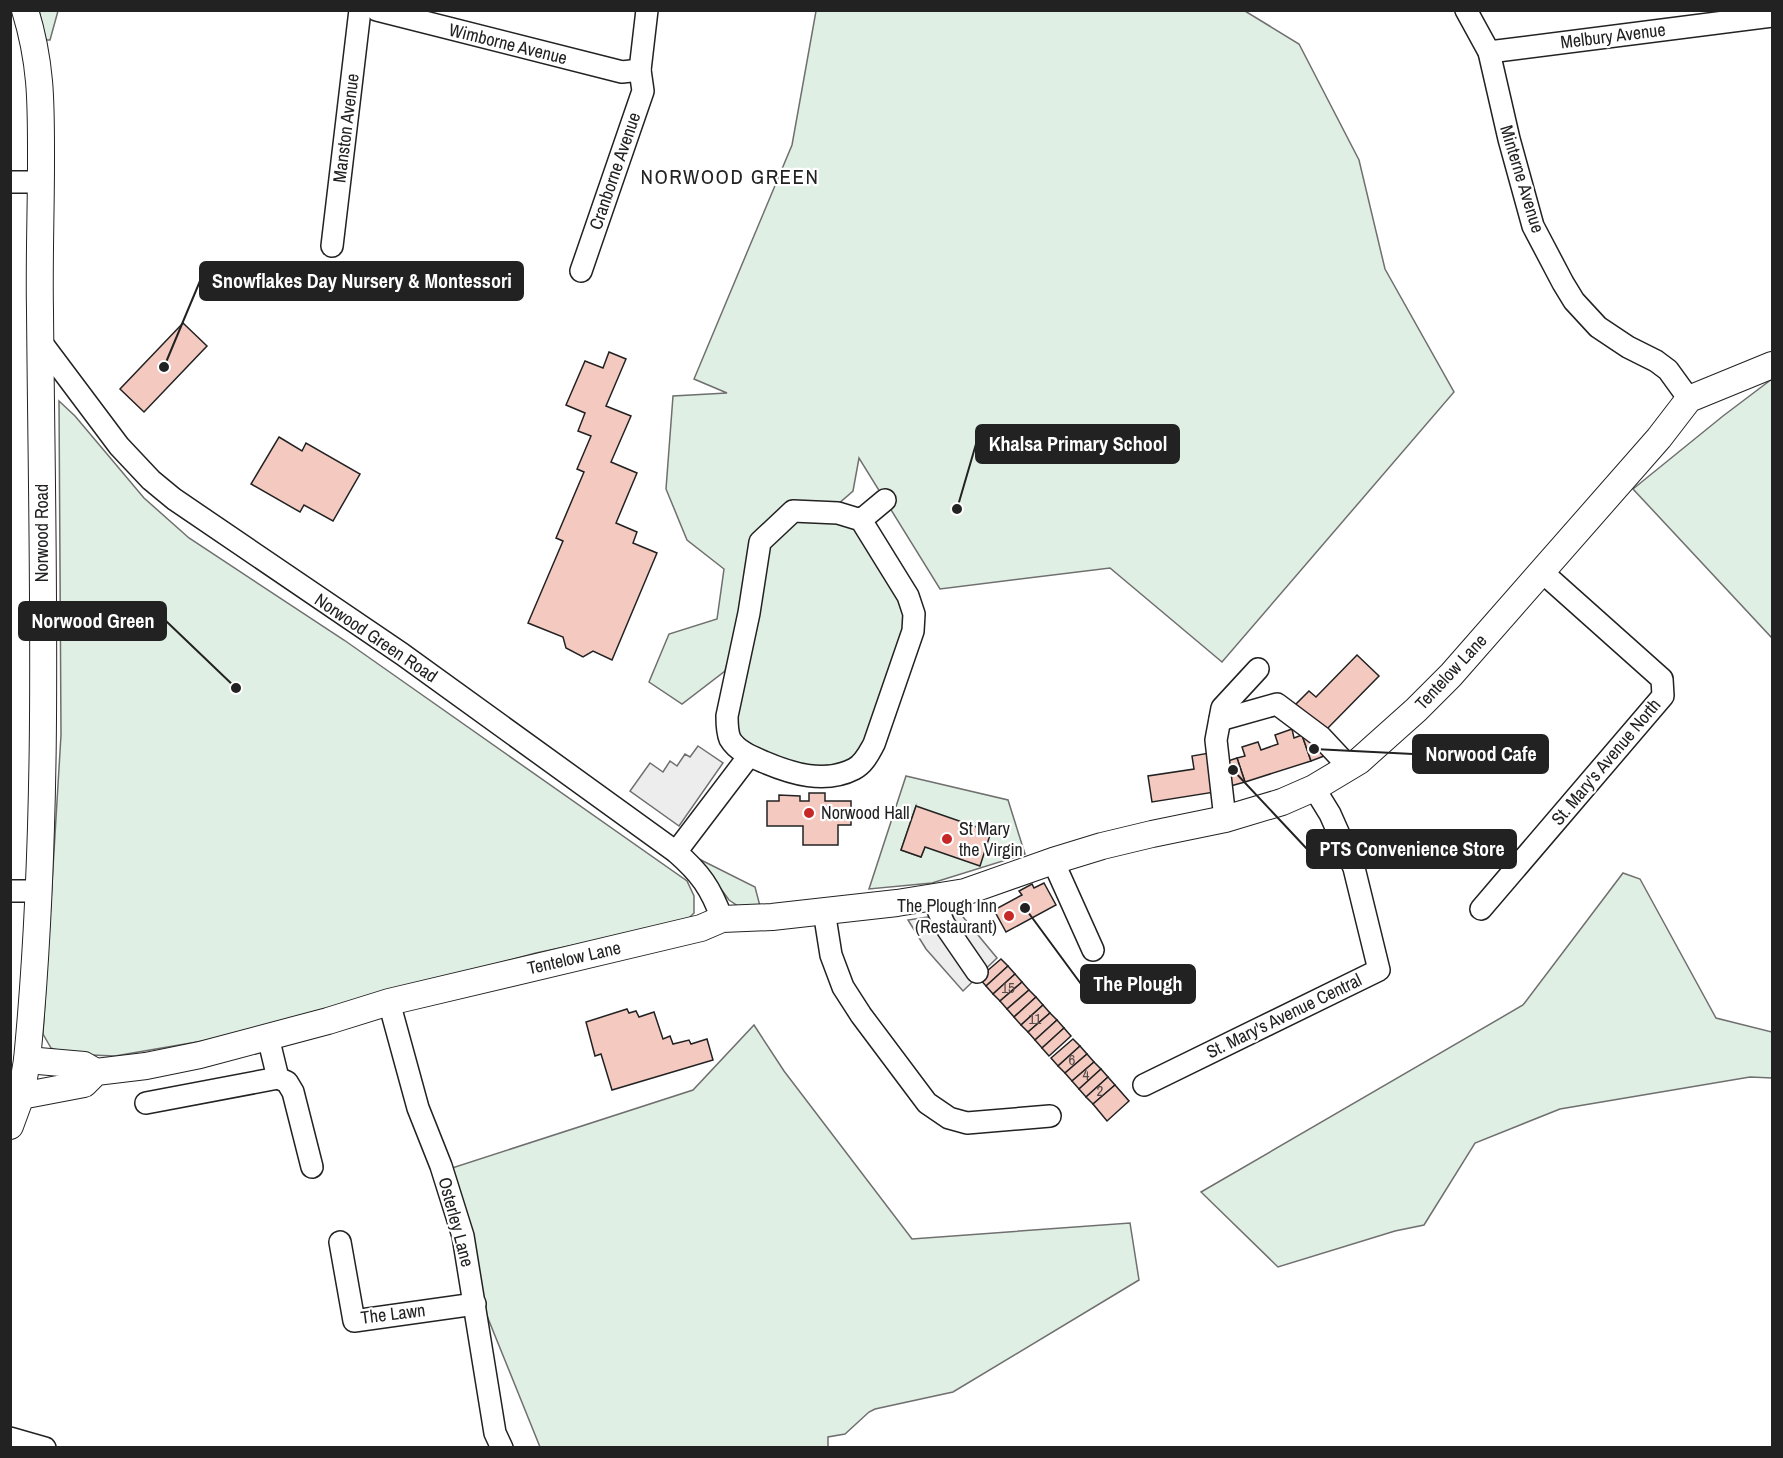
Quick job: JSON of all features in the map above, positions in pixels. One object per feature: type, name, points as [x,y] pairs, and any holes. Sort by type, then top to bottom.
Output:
[{"type":"main road","name":"Norwood Road","points":[[10,1126],[21,1096],[27,1060],[38,891],[43,737],[41,107],[39,64],[25,10]]},
{"type":"main road","points":[[1689,399],[1773,365]]},
{"type":"main road","name":"Tentelow Lane","points":[[27,1060],[84,1065],[96,1072],[146,1066],[200,1055],[389,1002],[701,928],[722,919],[760,919],[933,898],[980,887],[1053,861],[1152,834],[1225,819],[1282,802],[1314,788],[1359,761],[1416,710],[1451,675],[1659,438],[1689,399]]},
{"type":"main road","name":"Tentelow Lane","points":[[21,1096],[84,1084],[96,1072]]},
{"type":"street","name":"Manston Avenue","points":[[332,246],[360,10]]},
{"type":"street","name":"Wimborne Avenue","points":[[377,10],[622,72],[640,70]]},
{"type":"street","name":"Cranborne Avenue","points":[[581,271],[643,91],[640,70],[647,10]]},
{"type":"street","name":"Minterne Avenue","points":[[1466,10],[1490,52],[1509,139],[1533,226],[1563,283],[1574,301],[1598,327],[1668,370],[1689,399]]},
{"type":"street","name":"Melbury Avenue","points":[[1490,52],[1773,16]]},
{"type":"street","points":[[10,182],[41,182]]},
{"type":"street","name":"Norwood Green Road","points":[[41,342],[118,446],[151,480],[174,499],[402,654],[675,852],[702,878],[715,900],[722,919]]},
{"type":"street","points":[[861,520],[885,500]]},
{"type":"street","points":[[793,511],[838,513],[861,520],[908,596],[914,614],[914,631],[867,758],[856,769],[839,775],[793,774],[749,756],[730,738],[727,727],[727,716],[749,613],[760,542],[793,511]]},
{"type":"street","name":"St. Mary's Avenue North","points":[[1481,909],[1663,696],[1662,679],[1541,571]]},
{"type":"street","points":[[1225,819],[1216,740],[1222,708],[1258,669]]},
{"type":"street","points":[[1220,720],[1277,704],[1321,737],[1349,767]]},
{"type":"street","points":[[675,852],[699,809],[749,756]]},
{"type":"street","name":"St. Mary's Avenue Central","points":[[1144,1085],[1379,970],[1354,868],[1330,814],[1314,788]]},
{"type":"street","points":[[1053,861],[1093,950]]},
{"type":"street","points":[[10,891],[38,891]]},
{"type":"street","points":[[933,898],[944,924],[977,972]]},
{"type":"street","points":[[824,911],[831,955],[843,987],[861,1015],[927,1103],[949,1118],[967,1123],[1050,1116]]},
{"type":"street","name":"Osterley Lane","points":[[389,1002],[418,1108],[441,1166],[463,1236],[495,1433],[502,1448]]},
{"type":"street","points":[[268,1037],[278,1078]]},
{"type":"street","points":[[146,1103],[278,1078],[287,1082],[293,1092],[312,1167]]},
{"type":"street","name":"The Lawn","points":[[340,1242],[354,1321],[475,1304]]},
{"type":"street","points":[[10,1438],[45,1448]]},
{"type":"green space","points":[[39,11],[58,11],[50,40],[46,40]]},
{"type":"green space","points":[[816,11],[1245,11],[1299,44],[1359,160],[1385,269],[1454,392],[1222,662],[1110,568],[940,589],[859,458],[853,491],[829,512],[861,520],[914,614],[867,758],[810,776],[730,738],[754,572],[725,671],[682,704],[649,682],[669,634],[717,619],[724,569],[687,540],[666,489],[673,396],[727,393],[694,379],[792,145]]},
{"type":"green space","points":[[1772,379],[1772,638],[1633,489]]},
{"type":"green space","points":[[59,401],[75,416],[144,498],[189,538],[344,640],[687,881],[694,896],[694,913],[685,922],[536,953],[220,1038],[115,1056],[67,1054],[51,1048],[43,1034],[61,735]]},
{"type":"green space","points":[[906,776],[1008,800],[1025,854],[932,883],[869,889]],"holes":[[[916,806],[925,847],[921,857],[901,850]]]},
{"type":"green space","points":[[699,859],[755,887],[760,906],[738,906],[729,900]]},
{"type":"green space","points":[[1623,873],[1640,879],[1716,1018],[1772,1032],[1772,1078],[1750,1077],[1560,1109],[1475,1143],[1424,1225],[1395,1231],[1278,1267],[1201,1192],[1523,1005]]},
{"type":"green space","points":[[754,1025],[784,1071],[912,1239],[1130,1223],[1139,1280],[953,1392],[869,1412],[845,1434],[828,1437],[828,1447],[540,1447],[483,1306],[449,1169],[693,1090]]},
{"type":"shaded area","points":[[698,746],[723,763],[679,826],[630,791],[650,763],[663,772],[670,761],[677,766],[685,754],[690,757]]},
{"type":"shaded area","points":[[959,912],[997,958],[963,991],[926,949],[908,920]]},
{"type":"building","points":[[183,323],[207,346],[144,412],[120,389]]},
{"type":"building","points":[[609,352],[626,359],[606,406],[631,416],[611,462],[637,473],[616,523],[637,532],[633,543],[657,553],[612,660],[593,651],[583,657],[566,648],[563,637],[528,623],[563,541],[556,538],[584,472],[577,469],[591,436],[578,431],[585,413],[566,405],[585,361],[603,368]]},
{"type":"building","points":[[279,437],[302,451],[306,443],[360,474],[333,521],[304,505],[300,512],[251,484]]},
{"type":"building","points":[[1357,655],[1379,676],[1324,732],[1295,705],[1309,691],[1316,697]]},
{"type":"building","points":[[1292,729],[1294,738],[1302,735],[1311,761],[1245,782],[1237,758],[1245,756],[1242,747],[1258,742],[1261,750],[1278,744],[1275,735]]},
{"type":"building","points":[[1302,735],[1318,741],[1324,756],[1311,761]]},
{"type":"building","points":[[1209,753],[1215,792],[1152,802],[1148,776],[1194,769],[1192,756]]},
{"type":"building","points":[[1237,758],[1245,782],[1227,787],[1225,762]]},
{"type":"building","name":"Norwood Hall","points":[[809,793],[825,793],[825,801],[851,801],[851,825],[838,825],[838,845],[803,845],[803,826],[767,826],[767,801],[779,801],[779,795],[800,796],[800,801],[809,801]]},
{"type":"building","name":"St Mary the Virgin","points":[[916,806],[991,832],[980,866],[925,847],[921,857],[901,850]]},
{"type":"building","points":[[1044,883],[1056,905],[1006,932],[994,910],[1022,895],[1019,891],[1032,884],[1034,888]]},
{"type":"building","points":[[1001,959],[1008,966],[986,986],[979,978]]},
{"type":"building","points":[[1008,966],[1015,974],[993,994],[986,986]]},
{"type":"building","points":[[1015,974],[1022,982],[1000,1001],[993,994]]},
{"type":"building","points":[[1022,982],[1029,990],[1007,1009],[1000,1001]]},
{"type":"building","points":[[1029,990],[1036,997],[1014,1017],[1007,1009]]},
{"type":"building","points":[[1036,997],[1043,1005],[1021,1025],[1014,1017]]},
{"type":"building","points":[[1043,1005],[1050,1013],[1028,1032],[1021,1025]]},
{"type":"building","points":[[627,1009],[629,1013],[636,1011],[639,1017],[654,1012],[663,1039],[670,1036],[673,1044],[689,1040],[691,1044],[707,1039],[713,1060],[612,1090],[601,1054],[595,1056],[586,1022]]},
{"type":"building","points":[[1050,1013],[1057,1020],[1035,1040],[1028,1032]]},
{"type":"building","points":[[1057,1020],[1064,1028],[1042,1048],[1035,1040]]},
{"type":"building","points":[[1064,1028],[1071,1036],[1049,1056],[1042,1048]]},
{"type":"building","points":[[1073,1039],[1080,1046],[1058,1066],[1051,1058]]},
{"type":"building","points":[[1080,1046],[1087,1054],[1065,1073],[1058,1066]]},
{"type":"building","points":[[1087,1054],[1094,1062],[1072,1081],[1065,1073]]},
{"type":"building","points":[[1094,1062],[1101,1069],[1079,1089],[1072,1081]]},
{"type":"building","points":[[1101,1069],[1108,1077],[1086,1097],[1079,1089]]},
{"type":"building","points":[[1108,1077],[1115,1085],[1093,1104],[1086,1097]]},
{"type":"building","points":[[1115,1085],[1129,1101],[1107,1121],[1093,1104]]},
{"type":"place","name":"Snowflakes Day Nursery & Montessori","points":[[164,367]]},
{"type":"place","name":"Khalsa Primary School","points":[[957,509]]},
{"type":"place","name":"Norwood Green","points":[[236,688]]},
{"type":"place","name":"Norwood Cafe","points":[[1314,749]]},
{"type":"place","name":"PTS Convenience Store","points":[[1233,770]]},
{"type":"place","name":"Norwood Hall","points":[[809,813]]},
{"type":"place","name":"St Mary the Virgin","points":[[947,839]]},
{"type":"place","name":"The Plough","points":[[1025,908]]},
{"type":"place","name":"The Plough Inn (Restaurant)","points":[[1009,916]]},
{"type":"district","name":"NORWOOD GREEN","points":[[730,177]]}]
